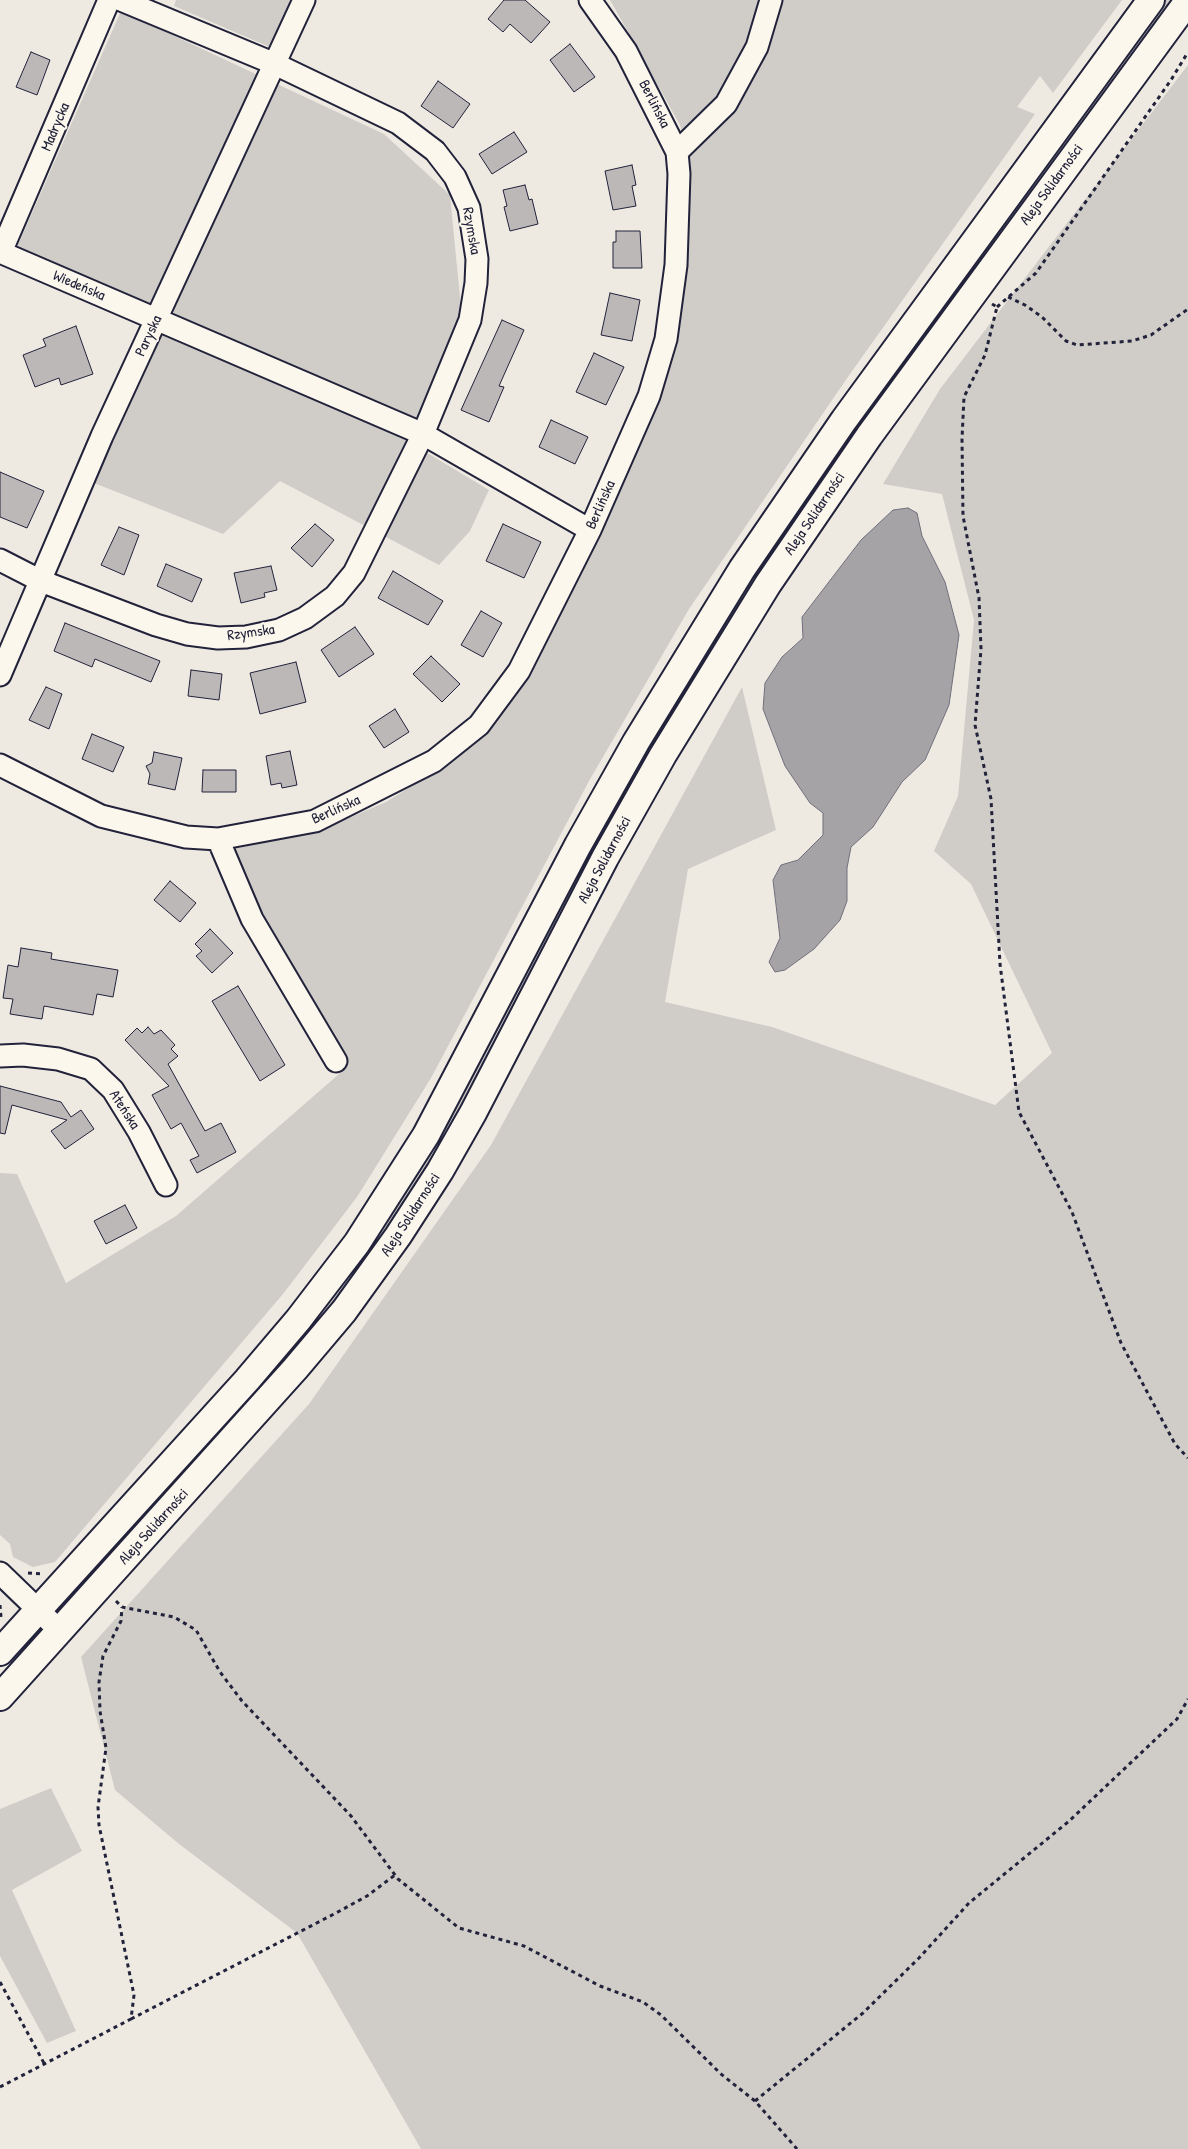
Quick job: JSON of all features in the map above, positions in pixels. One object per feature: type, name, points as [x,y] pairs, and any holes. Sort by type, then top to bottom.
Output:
[{"type":"main road","name":"Aleja Solidarności","points":[[0,1652],[247,1380],[319,1294],[362,1236],[414,1156],[446,1100],[578,845],[631,750],[742,569],[844,420],[1151,0]]},
{"type":"main road","name":"Aleja Solidarności","points":[[0,1697],[296,1369],[344,1311],[398,1236],[473,1113],[605,858],[658,764],[768,584],[874,428],[1188,0]]},
{"type":"street","name":"Madrycka","points":[[0,252],[109,0]]},
{"type":"street","points":[[121,0],[275,64]]},
{"type":"street","name":"Paryska","points":[[0,675],[102,436],[304,0]]},
{"type":"street","name":"Berlińska","points":[[0,765],[101,816],[186,837],[218,839],[315,821],[434,761],[479,725],[519,671],[590,530],[649,396],[666,339],[676,265],[679,174],[677,152],[626,51],[590,0]]},
{"type":"street","points":[[677,152],[726,104],[757,47],[771,0]]},
{"type":"street","name":"Rzymska","points":[[0,560],[41,581],[156,625],[187,634],[218,638],[246,637],[279,630],[305,618],[335,596],[354,573],[423,434],[470,320],[476,283],[477,259],[470,208],[455,177],[435,151],[405,129],[275,64]]},
{"type":"street","name":"Wiedeńska","points":[[0,252],[157,319]]},
{"type":"street","points":[[157,319],[423,434],[590,530]]},
{"type":"street","points":[[218,839],[252,919],[336,1061]]},
{"type":"street","name":"Ateńska","points":[[0,1056],[24,1055],[58,1059],[91,1069],[113,1090],[139,1132],[166,1185]]},
{"type":"street","points":[[0,1573],[60,1631]]},
{"type":"path","points":[[1188,52],[1171,80],[1036,274],[997,307],[985,355],[964,396],[962,439],[963,516],[979,598],[981,649],[975,725],[992,799],[1000,964],[1019,1112],[1072,1212],[1121,1343],[1175,1444],[1188,1458]]},
{"type":"path","points":[[1008,297],[1025,305],[1042,317],[1066,341],[1077,345],[1132,341],[1151,335],[1188,309]]},
{"type":"path","points":[[987,301],[997,307]]},
{"type":"path","points":[[112,1597],[122,1607],[174,1616],[196,1630],[220,1672],[242,1701],[351,1816],[395,1875],[459,1928],[524,1946],[600,1986],[643,2002],[661,2014],[721,2074],[754,2101],[797,2149]]},
{"type":"path","points":[[122,1607],[121,1620],[103,1656],[99,1682],[100,1711],[106,1748],[98,1807],[99,1825],[134,1995],[130,2019]]},
{"type":"path","points":[[754,2101],[863,2013],[919,1958],[969,1903],[1068,1822],[1176,1719],[1188,1699]]},
{"type":"path","points":[[0,2087],[336,1913],[367,1896],[395,1875]]},
{"type":"path","points":[[0,1982],[45,2065]]},
{"type":"shaded area","points":[[176,0],[293,0],[272,48],[174,6]]},
{"type":"shaded area","points":[[610,0],[1122,0],[1053,93],[1040,76],[1017,107],[1035,114],[850,374],[689,609],[589,781],[431,1078],[357,1197],[283,1294],[55,1562],[33,1567],[13,1557],[10,1544],[0,1535],[0,1173],[17,1174],[66,1283],[176,1216],[347,1067],[228,850],[317,832],[386,802],[457,758],[511,702],[596,537],[676,336],[687,266],[690,170],[680,125]]},
{"type":"shaded area","points":[[1164,0],[1176,0],[913,358],[431,1166],[335,1305],[101,1571],[93,1564],[280,1357],[645,746],[800,500]]},
{"type":"shaded area","points":[[121,11],[384,134],[450,195],[462,318],[424,451],[489,490],[470,531],[439,565],[280,481],[223,534],[94,483],[171,316],[17,247]]},
{"type":"shaded area","points":[[1188,65],[1188,2149],[421,2149],[297,1933],[179,1844],[115,1790],[81,1657],[309,1404],[491,1145],[742,687],[776,830],[688,869],[665,1002],[772,1027],[995,1105],[1052,1053],[971,884],[934,851],[958,796],[974,620],[942,494],[883,484],[940,389]]},
{"type":"shaded area","points":[[908,508],[917,513],[922,536],[945,582],[959,635],[949,705],[925,760],[902,782],[873,827],[851,847],[847,868],[847,901],[840,920],[814,949],[785,970],[775,972],[769,962],[780,938],[773,880],[781,865],[798,860],[823,835],[823,813],[810,803],[785,766],[763,709],[765,683],[782,657],[803,638],[802,617],[861,540],[893,510]]},
{"type":"shaded area","points":[[51,1788],[82,1851],[12,1890],[76,2031],[47,2043],[0,1956],[0,1809]]},
{"type":"building","points":[[504,0],[525,0],[550,22],[531,43],[510,24],[503,32],[488,19]]},
{"type":"building","points":[[570,44],[595,77],[574,92],[550,60]]},
{"type":"building","points":[[31,52],[50,60],[37,95],[16,87]]},
{"type":"building","points":[[438,81],[470,104],[453,128],[421,106]]},
{"type":"building","points":[[514,132],[527,152],[492,174],[479,154]]},
{"type":"building","points":[[632,165],[636,185],[632,186],[636,206],[613,210],[605,171]]},
{"type":"building","points":[[525,185],[529,200],[532,199],[538,224],[510,231],[504,207],[507,206],[503,190]]},
{"type":"building","points":[[616,231],[640,231],[642,268],[613,268],[613,242],[616,242]]},
{"type":"building","points":[[610,293],[640,300],[632,341],[601,335]]},
{"type":"building","points":[[502,320],[524,330],[499,386],[504,387],[489,422],[461,410]]},
{"type":"building","points":[[76,326],[93,374],[61,385],[59,378],[35,387],[23,355],[46,346],[43,339]]},
{"type":"building","points":[[594,353],[624,367],[606,405],[576,392]]},
{"type":"building","points":[[551,420],[588,437],[575,464],[539,447]]},
{"type":"building","points":[[0,472],[44,491],[27,528],[0,517]]},
{"type":"building","points":[[315,524],[334,540],[312,567],[291,548]]},
{"type":"building","points":[[503,524],[541,542],[524,578],[486,561]]},
{"type":"building","points":[[119,527],[139,535],[124,575],[101,565]]},
{"type":"building","points":[[166,564],[202,579],[192,602],[157,586]]},
{"type":"building","points":[[271,566],[277,590],[264,593],[265,597],[241,603],[234,573]]},
{"type":"building","points":[[393,571],[443,601],[428,625],[378,598]]},
{"type":"building","points":[[481,611],[502,623],[483,657],[461,645]]},
{"type":"building","points":[[65,623],[160,661],[151,682],[95,659],[92,667],[54,651]]},
{"type":"building","points":[[355,627],[374,654],[339,677],[321,650]]},
{"type":"building","points":[[431,656],[460,684],[442,702],[413,674]]},
{"type":"building","points":[[296,662],[306,702],[260,714],[250,673]]},
{"type":"building","points":[[191,670],[222,674],[219,700],[188,696]]},
{"type":"building","points":[[46,687],[62,694],[49,729],[29,720]]},
{"type":"building","points":[[395,709],[409,732],[384,748],[369,726]]},
{"type":"building","points":[[92,734],[124,747],[113,772],[82,759]]},
{"type":"building","points":[[290,751],[297,785],[282,788],[281,783],[271,785],[266,756]]},
{"type":"building","points":[[154,752],[182,758],[175,790],[148,784],[150,774],[146,766],[152,763]]},
{"type":"building","points":[[203,770],[236,770],[236,792],[202,792]]},
{"type":"building","points":[[170,881],[196,903],[180,922],[154,900]]},
{"type":"building","points":[[210,929],[233,953],[212,973],[196,956],[202,951],[195,944]]},
{"type":"building","points":[[21,948],[52,953],[51,959],[118,970],[113,997],[97,994],[93,1015],[44,1006],[42,1019],[10,1014],[13,999],[3,998],[8,965],[18,967]]},
{"type":"building","points":[[238,986],[285,1065],[260,1081],[212,1001]]},
{"type":"building","points":[[148,1027],[154,1034],[161,1030],[175,1045],[171,1049],[178,1056],[168,1064],[205,1131],[221,1123],[236,1152],[197,1173],[190,1160],[199,1156],[181,1123],[171,1129],[152,1095],[169,1086],[125,1040],[137,1028],[142,1033]]},
{"type":"building","points":[[0,1086],[61,1102],[71,1117],[81,1110],[94,1129],[65,1149],[51,1131],[67,1120],[12,1105],[5,1134],[0,1133]]},
{"type":"building","points":[[125,1205],[137,1228],[106,1244],[94,1221]]}]
